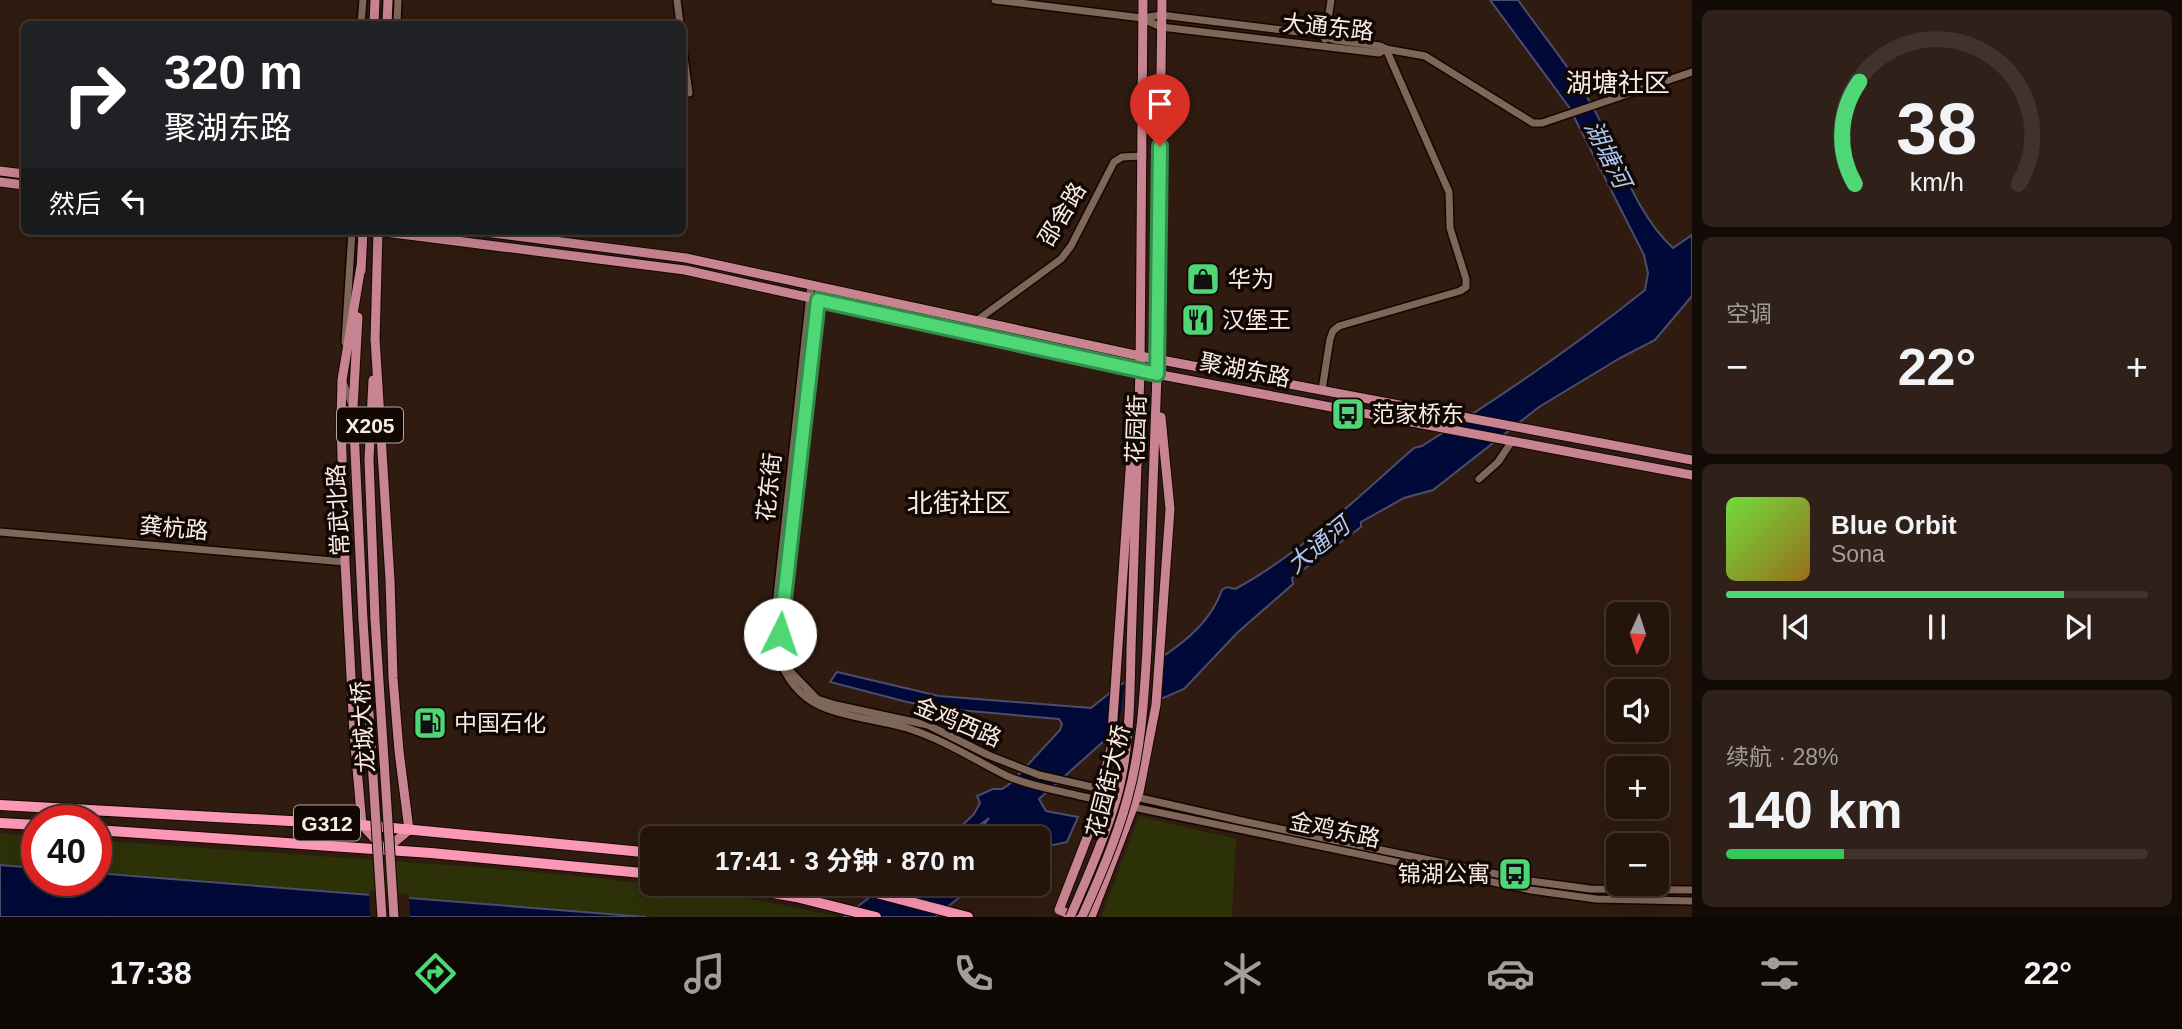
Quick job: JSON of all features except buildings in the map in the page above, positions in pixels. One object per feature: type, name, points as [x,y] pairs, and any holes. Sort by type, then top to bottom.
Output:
[{"type":"highway","name":"G312","points":[[0,805],[362,825],[640,852]]},
{"type":"highway","points":[[0,823],[21,824]]},
{"type":"highway","name":"G312","points":[[112,831],[536,861],[640,873]]},
{"type":"highway","points":[[790,896],[876,917]]},
{"type":"highway","points":[[888,896],[968,917]]},
{"type":"main road","points":[[374,21],[375,0]]},
{"type":"main road","points":[[387,21],[388,0]]},
{"type":"main road","name":"花园街","points":[[1131,649],[1140,371],[1143,0]]},
{"type":"main road","name":"花园街","points":[[1147,649],[1157,374],[1162,0]]},
{"type":"main road","points":[[0,171],[21,174]]},
{"type":"main road","points":[[0,182],[21,185]]},
{"type":"main road","name":"常武北路","points":[[363,235],[353,408],[363,620]]},
{"type":"main road","name":"常武北路","points":[[375,619],[369,459],[378,235]]},
{"type":"main road","name":"聚湖东路","points":[[409,235],[685,270],[1140,371],[1692,475]]},
{"type":"main road","name":"聚湖东路","points":[[508,235],[686,258],[1140,356],[1692,460]]},
{"type":"main road","points":[[361,266],[342,380],[345,562],[354,734],[362,825],[386,850],[409,830],[394,691],[375,338]]},
{"type":"main road","points":[[1080,917],[1059,910],[1101,795],[1111,748],[1127,495],[1140,371]]},
{"type":"main road","points":[[1091,917],[1135,802],[1156,705],[1170,509],[1157,374]]},
{"type":"main road","name":"龙城大桥","points":[[375,619],[394,917]]},
{"type":"main road","name":"龙城大桥","points":[[363,620],[382,917]]},
{"type":"main road","name":"花园街大桥","points":[[1070,917],[1097,855],[1117,798],[1130,727],[1131,649]]},
{"type":"main road","name":"花园街大桥","points":[[1080,917],[1109,855],[1127,800],[1142,723],[1147,649]]},
{"type":"street","points":[[361,21],[363,0]]},
{"type":"street","points":[[397,21],[398,0]]},
{"type":"street","points":[[677,0],[680,21]]},
{"type":"street","name":"大通东路","points":[[995,0],[1142,18],[1161,15],[1325,37],[1425,56],[1532,123],[1542,123],[1692,72]]},
{"type":"street","points":[[1324,47],[1331,0]]},
{"type":"street","name":"大通东路","points":[[1142,18],[1161,27],[1379,53],[1386,49]]},
{"type":"street","points":[[1322,390],[1330,339],[1339,326],[1460,291],[1465,286],[1466,279],[1450,228],[1449,192],[1386,49]]},
{"type":"street","points":[[686,72],[689,93]]},
{"type":"street","name":"邵舍路","points":[[976,321],[1061,258],[1071,246],[1114,163],[1122,157],[1143,156]]},
{"type":"street","points":[[352,235],[342,380],[353,408]]},
{"type":"street","name":"花东街","points":[[799,686],[780,664],[775,649],[774,617],[815,286]]},
{"type":"street","points":[[1479,479],[1498,462],[1508,440]]},
{"type":"street","name":"龚杭路","points":[[0,532],[345,562]]},
{"type":"street","name":"金鸡西路","points":[[799,686],[817,699],[836,705],[928,725],[1014,767],[1063,781]]},
{"type":"street","name":"金鸡西路","points":[[799,686],[807,699],[820,706],[929,736],[1009,776],[1055,790]]},
{"type":"street","name":"金鸡东路","points":[[1063,781],[1101,795]]},
{"type":"street","name":"金鸡东路","points":[[1055,790],[1101,795],[1530,881],[1590,889],[1661,892],[1692,890]]},
{"type":"street","name":"金鸡东路","points":[[1135,802],[1531,891],[1596,899],[1692,901]]},
{"type":"green space","points":[[1139,816],[1236,839],[1232,917],[1101,917]]},
{"type":"green space","points":[[0,833],[21,835],[21,867],[0,865]]},
{"type":"green space","points":[[112,841],[577,876],[640,883],[640,896],[735,896],[839,917],[646,917],[112,874]]},
{"type":"water","points":[[1490,0],[1518,0],[1565,63],[1600,120],[1636,198],[1659,233],[1673,248],[1692,235],[1692,296],[1655,340],[1539,407],[1433,490],[1404,498],[1361,522],[1361,527],[1292,578],[1293,584],[1238,632],[1184,689],[1142,707],[1039,799],[1046,811],[1078,817],[1067,842],[1050,844],[1050,826],[983,826],[989,818],[978,826],[962,826],[974,814],[980,803],[977,796],[993,789],[1002,789],[1011,783],[1060,730],[1062,724],[1059,719],[947,709],[907,702],[830,682],[837,672],[939,696],[1091,708],[1194,632],[1215,606],[1222,590],[1227,587],[1235,589],[1282,559],[1328,524],[1414,448],[1422,446],[1479,409],[1591,332],[1645,290],[1648,273],[1644,255],[1569,107]]},
{"type":"water","points":[[0,865],[21,867],[21,896],[112,896],[112,874],[646,917],[0,917]]},
{"type":"water","points":[[871,896],[961,896],[935,917],[844,917]]},
{"type":"pier","points":[[1161,653],[1156,705],[1144,710],[1118,733],[1125,678]]},
{"type":"pier","points":[[369,891],[409,894],[410,917],[370,917]]},
{"type":"place","name":"华为","points":[[1203,279]]},
{"type":"place","name":"汉堡王","points":[[1198,320]]},
{"type":"place","name":"范家桥东","points":[[1348,414]]},
{"type":"place","name":"中国石化","points":[[430,723]]},
{"type":"place","name":"锦湖公寓","points":[[1515,874]]},
{"type":"district","name":"湖塘社区","points":[[1618,83]]},
{"type":"district","name":"北街社区","points":[[959,503]]},
{"type":"route","points":[[780,634],[818,300],[1157,374],[1160,146]]},
{"type":"water label","name":"湖塘河","points":[[1608,154]]},
{"type":"water label","name":"大通河","points":[[1318,545]]}]
